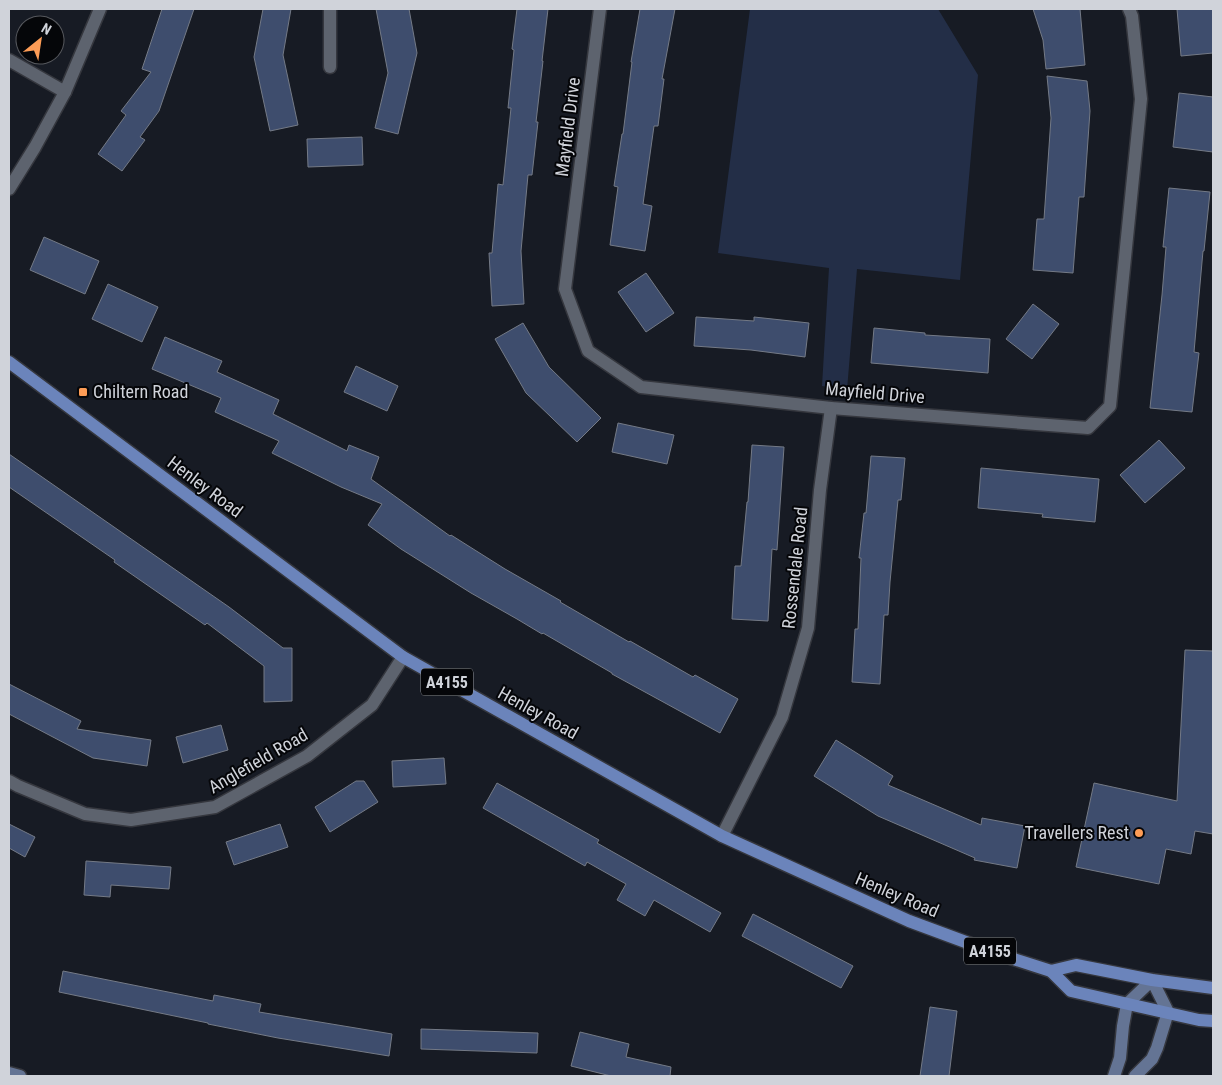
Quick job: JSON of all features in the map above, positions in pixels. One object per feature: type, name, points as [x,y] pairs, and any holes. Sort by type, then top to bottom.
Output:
[{"type":"main road","name":"Henley Road","points":[[9,362],[403,657],[722,836],[910,921],[998,954],[1051,971],[1071,991],[1199,1020],[1213,1021]]},
{"type":"main road","points":[[1051,971],[1076,965],[1152,980],[1213,988]]},
{"type":"main road","points":[[1114,1076],[1120,1058],[1122,1026],[1127,1004],[1152,980]]},
{"type":"main road","points":[[1135,1076],[1152,1059],[1168,1012],[1152,980]]},
{"type":"main road","points":[[9,1073],[20,1076]]},
{"type":"street","points":[[9,188],[35,147],[65,92],[100,9]]},
{"type":"street","points":[[330,9],[330,67]]},
{"type":"street","name":"Mayfield Drive","points":[[600,9],[565,289],[588,351],[641,387],[831,408],[1088,428],[1110,406],[1141,99],[1132,16],[1129,9]]},
{"type":"street","points":[[9,60],[65,92]]},
{"type":"street","name":"Rossendale Road","points":[[722,836],[782,717],[808,628],[820,490],[831,408]]},
{"type":"street","name":"Anglefield Road","points":[[9,781],[85,814],[131,820],[215,807],[307,756],[372,705],[403,657]]},
{"type":"shaded area","points":[[750,9],[938,9],[978,75],[960,280],[857,269],[847,390],[822,386],[829,268],[718,253]]},
{"type":"building","points":[[162,9],[194,9],[159,111],[140,137],[145,140],[122,171],[98,154],[126,115],[121,111],[151,72],[142,69]]},
{"type":"building","points":[[263,9],[291,9],[283,55],[298,125],[270,131],[254,57]]},
{"type":"building","points":[[376,9],[409,9],[417,53],[398,134],[375,128],[388,73]]},
{"type":"building","points":[[517,9],[548,9],[536,122],[538,122],[532,175],[528,175],[521,251],[524,304],[492,306],[489,253],[492,253],[498,184],[503,185],[511,108],[508,108]]},
{"type":"building","points":[[640,9],[675,9],[662,79],[664,79],[658,126],[654,126],[643,204],[652,206],[645,251],[610,245],[618,187],[614,186]]},
{"type":"building","points":[[1033,9],[1080,9],[1085,65],[1046,69],[1043,40]]},
{"type":"building","points":[[1177,9],[1213,9],[1213,53],[1181,56]]},
{"type":"building","points":[[1047,76],[1087,81],[1090,111],[1084,197],[1079,197],[1073,273],[1033,270],[1037,219],[1044,219],[1051,118]]},
{"type":"building","points":[[1179,93],[1213,97],[1213,152],[1173,147]]},
{"type":"building","points":[[362,137],[363,165],[308,167],[307,139]]},
{"type":"building","points":[[1169,188],[1210,192],[1194,352],[1199,353],[1192,412],[1150,408],[1162,295],[1166,247],[1163,247]]},
{"type":"building","points":[[44,237],[99,261],[85,294],[30,270]]},
{"type":"building","points":[[646,273],[674,313],[646,332],[618,292]]},
{"type":"building","points":[[108,284],[158,307],[142,342],[92,319]]},
{"type":"building","points":[[1033,304],[1059,324],[1032,359],[1006,339]]},
{"type":"building","points":[[696,317],[754,321],[754,317],[809,323],[805,357],[751,350],[694,346]]},
{"type":"building","points":[[523,323],[549,367],[601,418],[577,442],[526,393],[495,339]]},
{"type":"building","points":[[874,328],[925,333],[925,335],[990,339],[988,373],[871,363]]},
{"type":"building","points":[[165,337],[222,361],[217,372],[279,400],[273,414],[347,451],[349,445],[379,457],[371,479],[450,536],[629,642],[738,699],[720,733],[542,634],[471,593],[401,549],[368,525],[382,504],[341,487],[272,453],[279,441],[215,412],[221,398],[152,369]]},
{"type":"building","points":[[356,366],[398,386],[387,411],[344,392]]},
{"type":"building","points":[[618,423],[674,435],[667,464],[612,452]]},
{"type":"building","points":[[1159,440],[1185,468],[1145,503],[1120,475]]},
{"type":"building","points":[[752,445],[784,447],[777,550],[772,549],[768,621],[732,619],[735,566],[741,566]]},
{"type":"building","points":[[9,454],[229,607],[283,648],[292,648],[292,701],[264,702],[264,666],[207,623],[205,625],[9,487]]},
{"type":"building","points":[[871,456],[905,458],[901,500],[898,500],[888,615],[884,615],[880,684],[852,682],[855,629],[858,629],[861,558],[859,558],[864,513],[866,513]]},
{"type":"building","points":[[981,468],[1099,479],[1095,522],[1042,517],[1043,514],[978,508]]},
{"type":"building","name":"Travellers Rest","points":[[1185,650],[1213,651],[1213,834],[1195,831],[1191,854],[1166,849],[1159,884],[1076,867],[1094,783],[1177,801]]},
{"type":"building","points":[[9,684],[81,721],[77,729],[151,740],[147,766],[93,758],[9,714]]},
{"type":"building","points":[[221,725],[228,750],[183,763],[176,737]]},
{"type":"building","points":[[836,740],[893,776],[888,785],[981,825],[982,818],[1025,826],[1017,868],[974,860],[975,858],[878,816],[814,776]]},
{"type":"building","points":[[444,758],[446,784],[393,787],[392,761]]},
{"type":"building","points":[[356,781],[364,781],[378,802],[330,832],[315,807]]},
{"type":"building","points":[[497,783],[599,840],[597,843],[721,913],[710,932],[654,900],[645,916],[617,900],[626,884],[587,862],[585,866],[483,808]]},
{"type":"building","points":[[9,824],[35,837],[25,857],[9,848]]},
{"type":"building","points":[[280,824],[288,847],[234,865],[226,842]]},
{"type":"building","points":[[86,861],[171,867],[169,889],[111,885],[110,897],[84,895]]},
{"type":"building","points":[[753,914],[853,966],[841,988],[742,936]]},
{"type":"building","points":[[63,971],[213,1001],[214,995],[261,1004],[259,1012],[392,1034],[389,1056],[278,1038],[59,992]]},
{"type":"building","points":[[930,1007],[957,1011],[949,1076],[920,1076]]},
{"type":"building","points":[[421,1029],[538,1033],[537,1053],[421,1049]]},
{"type":"building","points":[[580,1032],[629,1044],[626,1057],[671,1067],[670,1076],[611,1076],[571,1066]]},
{"type":"place","name":"Chiltern Road","points":[[83,392]]},
{"type":"place","name":"Travellers Rest","points":[[1139,833]]}]
